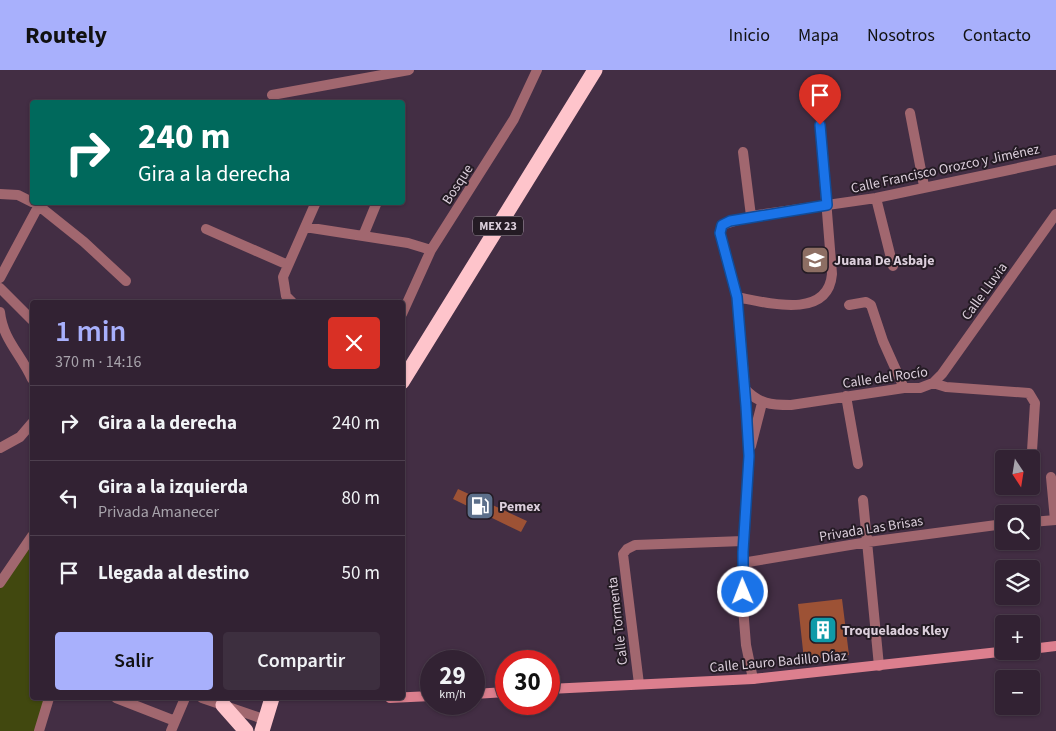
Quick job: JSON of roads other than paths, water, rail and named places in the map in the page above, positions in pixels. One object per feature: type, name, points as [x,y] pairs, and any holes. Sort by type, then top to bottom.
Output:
[{"type":"highway","name":"MEX 23","points":[[405,377],[595,70]]},
{"type":"highway","points":[[264,725],[268,700]]},
{"type":"highway","points":[[224,705],[246,731]]},
{"type":"street","points":[[272,95],[409,70]]},
{"type":"street","name":"Bosque","points":[[405,307],[431,250],[514,119],[537,70]]},
{"type":"street","points":[[910,112],[924,186]]},
{"type":"street","points":[[752,678],[746,645],[742,563],[749,456],[737,297],[774,304],[807,303],[823,298],[831,286],[832,274],[820,125]]},
{"type":"street","points":[[743,152],[751,216]]},
{"type":"street","name":"Calle Francisco Orozco y Jiménez","points":[[737,297],[720,233],[722,225],[751,216],[876,198],[924,186],[1056,160]]},
{"type":"street","points":[[0,194],[18,195],[30,201]]},
{"type":"street","points":[[876,198],[893,266]]},
{"type":"street","points":[[0,278],[34,205]]},
{"type":"street","points":[[37,205],[126,282]]},
{"type":"street","points":[[290,300],[286,296],[283,277],[315,205]]},
{"type":"street","points":[[363,236],[376,205]]},
{"type":"street","name":"Calle Lluvia","points":[[933,383],[942,374],[1056,214]]},
{"type":"street","points":[[305,227],[408,243],[431,250]]},
{"type":"street","points":[[206,229],[288,265]]},
{"type":"street","points":[[0,288],[30,318]]},
{"type":"street","points":[[850,305],[866,302],[871,305],[883,340],[904,388]]},
{"type":"street","points":[[0,312],[5,336],[18,352],[30,375]]},
{"type":"street","name":"Calle del Rocío","points":[[762,403],[790,405],[904,388],[920,388],[933,383],[946,387],[1029,393],[1035,403],[1032,450]]},
{"type":"street","points":[[745,389],[762,403],[749,456]]},
{"type":"street","points":[[846,396],[858,464]]},
{"type":"street","points":[[0,448],[20,437],[30,425]]},
{"type":"street","points":[[1040,521],[1055,520],[1051,477]]},
{"type":"street","points":[[863,500],[879,666]]},
{"type":"street","name":"Privada Las Brisas","points":[[742,563],[868,542],[995,525]]},
{"type":"street","points":[[0,583],[30,539]]},
{"type":"street","name":"Calle Tormenta","points":[[639,684],[623,554],[627,549],[635,545],[743,541]]},
{"type":"street","points":[[1040,648],[1056,646]]},
{"type":"street","name":"Calle Lauro Badillo Díaz","points":[[560,688],[752,678],[995,653]]},
{"type":"street","points":[[405,697],[420,697]]},
{"type":"street","points":[[39,731],[48,700]]},
{"type":"street","points":[[130,700],[173,726],[184,700]]},
{"type":"street","points":[[208,700],[224,705],[264,725]]},
{"type":"place","name":"Juana De Asbaje","points":[[815,260]]},
{"type":"place","name":"Pemex","points":[[480,506]]},
{"type":"place","name":"Troquelados Kley","points":[[823,630]]}]
